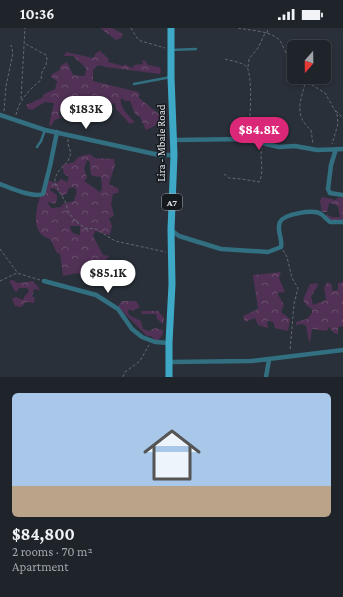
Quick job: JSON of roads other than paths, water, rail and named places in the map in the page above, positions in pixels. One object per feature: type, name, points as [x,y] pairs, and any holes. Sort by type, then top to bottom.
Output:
[{"type":"main road","name":"Lira - Mbale Road","points":[[169,377],[172,284],[171,230],[174,155],[171,28]]},
{"type":"street","points":[[2,115],[45,130],[159,155],[174,155]]},
{"type":"street","points":[[0,184],[28,193],[39,195],[43,194],[57,132]]},
{"type":"street","points":[[174,140],[245,139],[279,147],[298,146],[317,150],[343,149]]},
{"type":"street","points":[[336,149],[331,165],[328,189],[330,193],[343,194]]},
{"type":"street","points":[[171,230],[179,236],[220,249],[268,252],[281,247],[282,241],[279,224],[281,220],[285,218],[305,211],[321,214],[330,222],[343,222]]},
{"type":"street","points":[[44,281],[96,295],[121,312],[136,333],[142,337],[155,342],[169,343]]},
{"type":"street","points":[[169,362],[269,360],[343,350]]},
{"type":"street","points":[[266,377],[269,360]]},
{"type":"lane","points":[[171,50],[196,49]]},
{"type":"lane","points":[[134,84],[171,77]]},
{"type":"lane","points":[[37,147],[45,130]]}]
